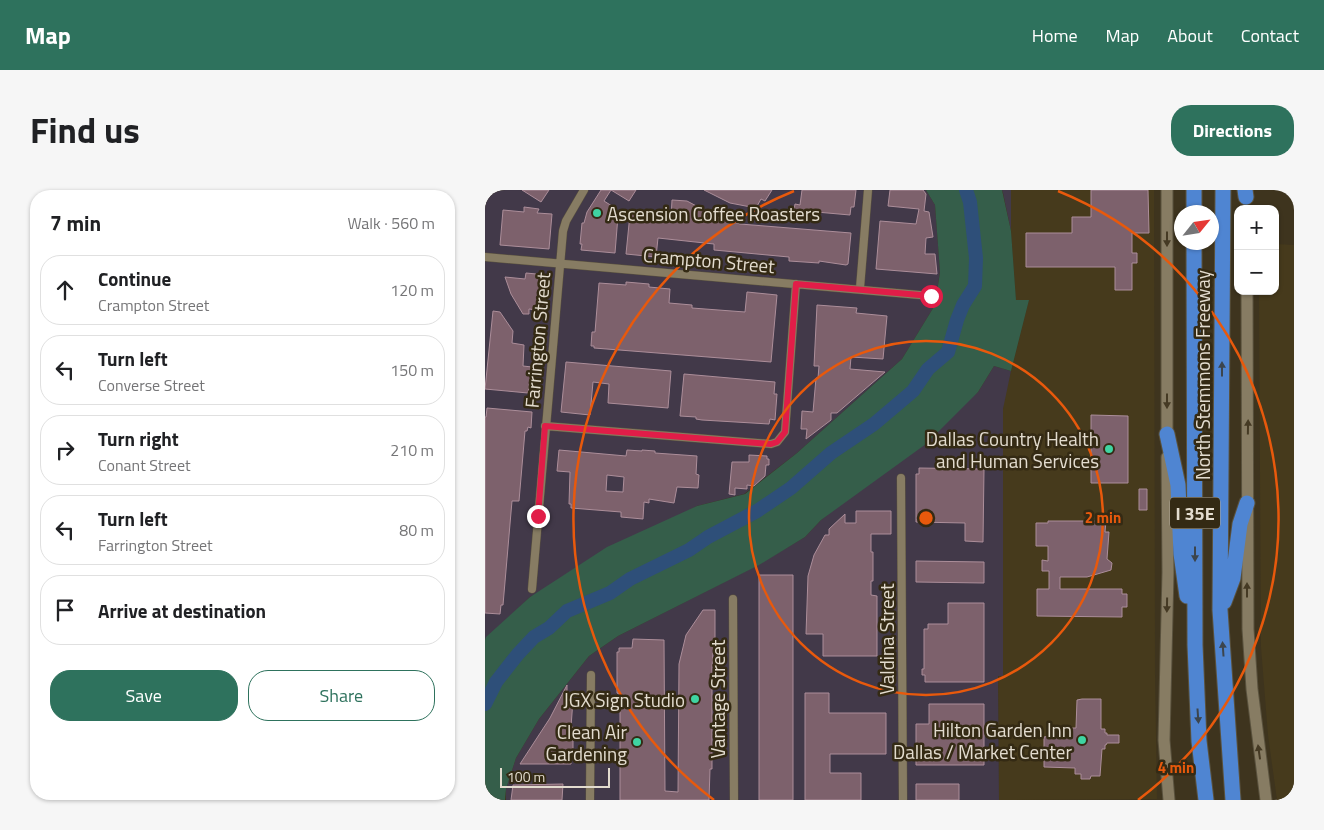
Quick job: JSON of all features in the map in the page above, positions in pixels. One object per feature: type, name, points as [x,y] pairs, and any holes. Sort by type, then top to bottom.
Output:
[{"type":"highway","points":[[1194,190],[1194,205]]},
{"type":"highway","name":"North Stemmons Freeway","points":[[1223,190],[1220,610],[1232,793]]},
{"type":"highway","name":"North Stemmons Freeway","points":[[1194,250],[1195,645],[1199,741],[1207,800]]},
{"type":"highway","points":[[1167,434],[1178,485],[1181,554],[1195,645]]},
{"type":"highway","points":[[1220,610],[1233,578],[1240,524],[1247,503]]},
{"type":"main road","name":"North Stemmons Freeway","points":[[1167,190],[1168,572],[1164,740],[1169,800]]},
{"type":"main road","points":[[1247,295],[1249,656],[1253,706],[1266,800]]},
{"type":"street","name":"Farrington Street","points":[[532,588],[563,231],[566,221],[584,190]]},
{"type":"street","points":[[860,288],[868,190]]},
{"type":"street","name":"Crampton Street","points":[[485,257],[860,288],[931,296]]},
{"type":"street","points":[[545,426],[771,444],[777,442],[785,432],[796,284]]},
{"type":"street","name":"Valdina Street","points":[[901,478],[903,800]]},
{"type":"street","name":"Vantage Street","points":[[733,599],[734,800]]},
{"type":"street","points":[[590,800],[591,675]]},
{"type":"shaded area","points":[[485,190],[926,190],[935,205],[940,271],[935,305],[902,359],[797,453],[744,494],[697,506],[530,597],[485,640]]},
{"type":"shaded area","points":[[1002,190],[1011,190],[1011,231],[1003,193]]},
{"type":"shaded area","points":[[1011,190],[1154,190],[1157,799],[999,800],[998,676],[1003,675],[1003,409],[1029,300],[1016,301],[1011,231]]},
{"type":"shaded area","points":[[1279,244],[1294,245],[1294,800],[1277,800],[1268,735],[1261,647],[1259,295],[1279,295]]},
{"type":"shaded area","points":[[994,366],[1011,371],[1003,409],[1003,676],[998,676],[999,800],[506,800],[506,789],[516,758],[539,719],[589,656],[618,636],[758,565],[805,537],[821,520],[978,392]]},
{"type":"green space","points":[[926,190],[1002,190],[1011,231],[1016,300],[1029,300],[1011,371],[994,366],[978,392],[926,444],[821,520],[805,537],[759,565],[618,636],[589,656],[539,719],[516,758],[506,789],[505,800],[485,800],[486,637],[530,597],[607,547],[697,506],[745,494],[797,453],[902,359],[935,305],[940,272],[935,205]]},
{"type":"building","points":[[522,190],[549,190],[541,202]]},
{"type":"building","points":[[601,190],[611,190],[604,201],[612,206],[609,211],[618,216],[615,253],[581,250],[582,223],[584,223],[587,212]]},
{"type":"building","points":[[611,190],[636,190],[629,201]]},
{"type":"building","points":[[704,190],[772,190],[765,201],[761,199],[756,208],[730,203]]},
{"type":"building","points":[[802,190],[856,190],[854,207],[851,207],[850,215],[794,210],[795,204],[800,205]]},
{"type":"building","points":[[890,190],[923,190],[926,194],[924,211],[929,212],[933,237],[926,238],[925,254],[935,254],[937,274],[876,269],[880,221],[916,224],[919,209],[888,206]]},
{"type":"building","points":[[1091,190],[1148,190],[1149,233],[1132,233],[1132,253],[1137,253],[1137,263],[1132,263],[1132,290],[1115,290],[1115,267],[1026,267],[1026,233],[1072,233],[1072,217],[1091,217]]},
{"type":"building","points":[[672,200],[687,201],[717,217],[740,224],[851,233],[848,264],[819,261],[819,263],[789,261],[789,257],[714,250],[714,244],[658,238],[656,257],[626,254],[630,214],[671,218]]},
{"type":"building","points":[[524,207],[539,209],[537,213],[552,214],[549,249],[500,245],[503,210],[524,212]]},
{"type":"building","points":[[526,273],[547,275],[544,311],[529,309],[529,314],[523,314],[511,294],[505,277],[525,279]]},
{"type":"building","points":[[626,282],[649,284],[649,287],[670,289],[669,303],[692,305],[692,308],[745,312],[747,292],[777,295],[771,362],[594,348],[594,346],[591,346],[592,332],[595,332],[599,283],[626,285]]},
{"type":"building","points":[[817,305],[857,308],[856,313],[887,316],[883,359],[851,357],[850,369],[885,372],[837,413],[831,413],[831,420],[806,439],[807,429],[801,429],[802,411],[813,412],[819,366],[814,366]]},
{"type":"building","points":[[493,311],[500,312],[513,331],[512,343],[524,345],[523,366],[532,367],[528,393],[485,389]]},
{"type":"building","points":[[566,362],[671,371],[668,408],[608,403],[609,384],[593,382],[590,415],[561,412]]},
{"type":"building","points":[[684,374],[775,382],[774,394],[777,394],[775,420],[770,419],[769,424],[702,420],[696,419],[696,417],[680,416]]},
{"type":"building","points":[[487,408],[532,412],[531,428],[528,427],[527,431],[525,431],[519,501],[512,501],[503,605],[501,605],[500,614],[485,613],[485,417]]},
{"type":"building","name":"Dallas Country Health and Human Services","points":[[1091,415],[1128,416],[1128,483],[1091,483]]},
{"type":"building","points":[[559,450],[626,456],[627,450],[642,450],[655,451],[655,453],[697,456],[696,474],[699,475],[698,488],[677,487],[674,503],[649,499],[649,503],[644,502],[643,519],[621,517],[621,512],[571,508],[571,504],[569,504],[570,472],[557,471]],"holes":[[[607,475],[624,477],[623,492],[606,491]]]},
{"type":"building","points":[[749,455],[767,456],[769,465],[766,465],[765,476],[754,486],[747,485],[747,489],[735,488],[735,495],[729,494],[732,462],[749,462]]},
{"type":"building","points":[[919,468],[984,469],[983,542],[965,541],[965,523],[916,522],[916,474],[919,474]]},
{"type":"building","points":[[1139,489],[1147,489],[1147,510],[1139,510]]},
{"type":"building","points":[[856,511],[891,511],[891,534],[871,534],[873,581],[871,581],[871,595],[877,596],[877,656],[823,656],[823,634],[806,634],[808,576],[814,555],[825,535],[829,535],[829,529],[845,514],[845,523],[856,523]]},
{"type":"building","points":[[1048,521],[1106,521],[1105,532],[1109,532],[1107,559],[1112,563],[1111,570],[1087,577],[1060,577],[1060,589],[1122,589],[1122,594],[1127,594],[1127,607],[1122,607],[1122,617],[1037,616],[1037,589],[1049,589],[1049,571],[1042,571],[1042,560],[1048,561],[1048,546],[1036,546],[1036,523],[1048,523]]},
{"type":"building","points":[[916,561],[984,562],[984,583],[916,582]]},
{"type":"building","points":[[759,575],[793,575],[793,800],[759,800]]},
{"type":"building","points":[[948,603],[984,603],[984,682],[925,682],[925,675],[922,675],[922,669],[924,669],[924,629],[928,629],[928,624],[948,624]]},
{"type":"building","points":[[703,610],[715,610],[715,652],[713,653],[712,667],[712,769],[710,769],[709,800],[620,800],[620,698],[617,693],[617,652],[619,652],[619,648],[632,648],[633,639],[664,640],[665,791],[678,792],[679,664],[686,635]]},
{"type":"building","points":[[567,685],[567,700],[573,700],[571,727],[573,727],[573,757],[571,757],[571,764],[520,764],[550,718]]},
{"type":"building","points":[[805,693],[829,693],[829,713],[886,713],[886,754],[830,754],[830,773],[861,773],[861,800],[805,800]]},
{"type":"building","name":"Hilton Garden Inn Dallas / Market Center","points":[[1101,699],[1101,729],[1105,729],[1107,735],[1119,735],[1119,743],[1107,743],[1105,749],[1102,749],[1100,776],[1091,776],[1090,779],[1081,779],[1081,774],[1075,774],[1075,768],[1044,767],[1044,737],[1051,736],[1051,728],[1076,728],[1077,700]]},
{"type":"building","points":[[929,704],[984,704],[984,765],[916,765],[916,724],[929,724]]},
{"type":"building","points":[[563,784],[562,800],[511,800],[513,785]]},
{"type":"building","points":[[916,784],[959,784],[959,800],[916,800]]},
{"type":"waterway","points":[[485,704],[496,682],[518,654],[534,637],[549,628],[567,611],[610,593],[630,579],[689,550],[708,537],[757,511],[791,488],[831,453],[874,424],[913,391],[928,369],[948,352],[963,305],[975,286],[976,258],[970,202],[966,190]]},
{"type":"place","name":"Ascension Coffee Roasters","points":[[597,213]]},
{"type":"place","name":"Dallas Country Health and Human Services","points":[[1109,449]]},
{"type":"place","name":"JGX Sign Studio","points":[[695,699]]},
{"type":"place","name":"Hilton Garden Inn Dallas / Market Center","points":[[1082,740]]},
{"type":"place","name":"Clean Air Gardening","points":[[637,742]]},
{"type":"route","points":[[538,516],[545,426],[771,444],[782,438],[785,432],[796,284],[860,288],[931,296]]}]
